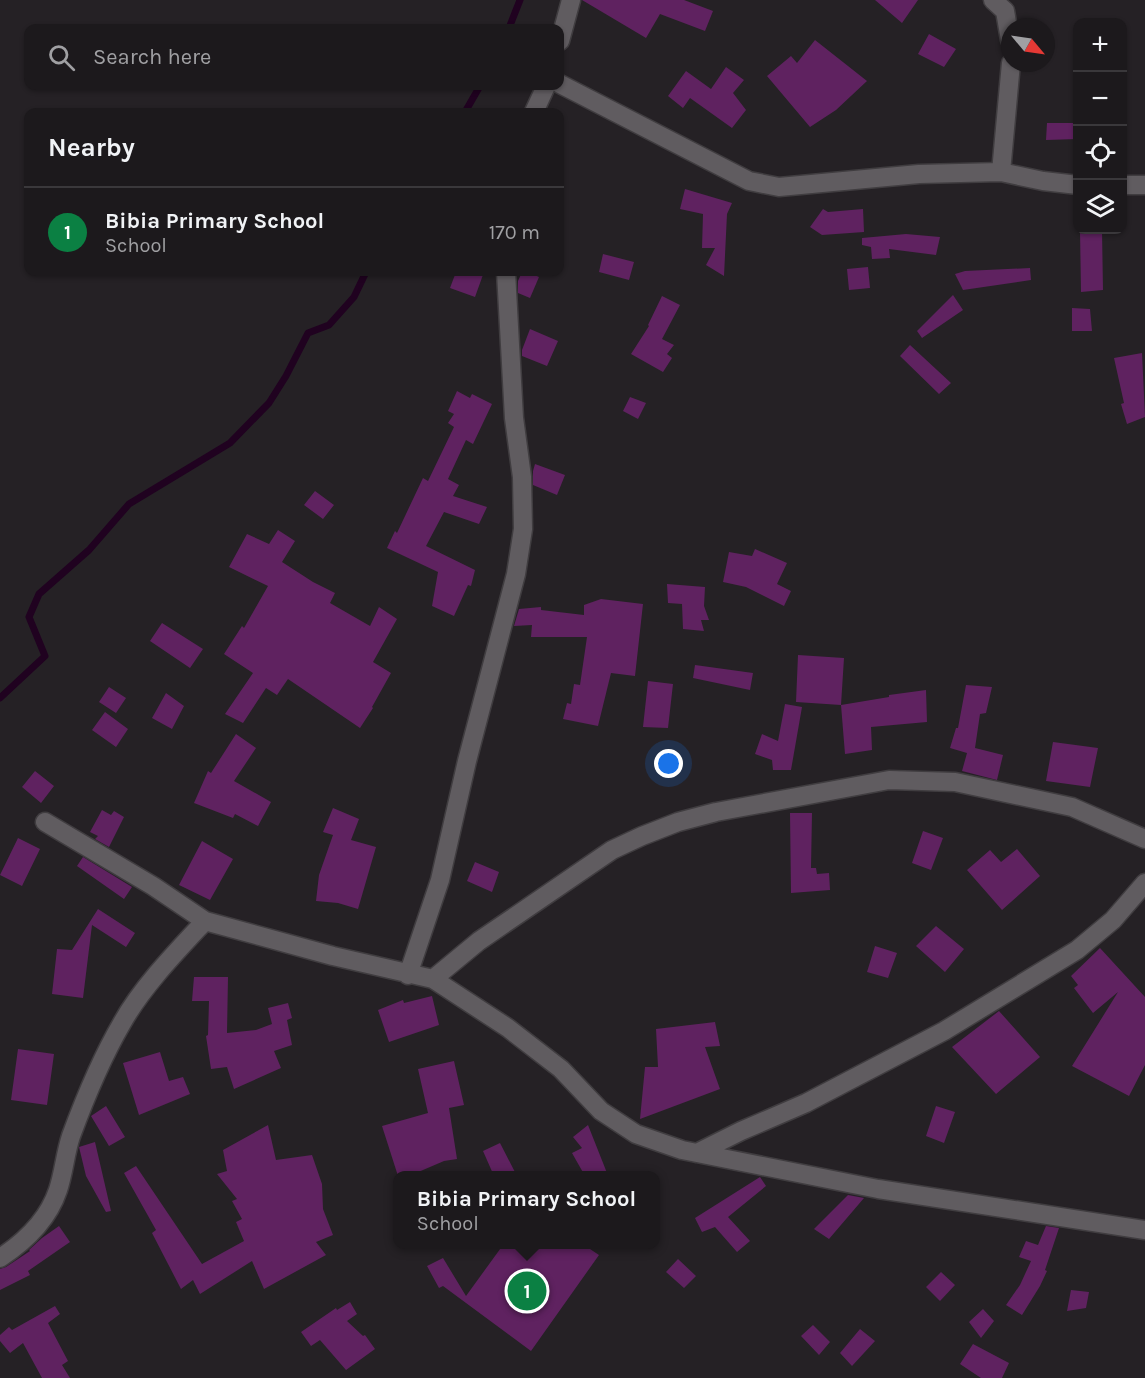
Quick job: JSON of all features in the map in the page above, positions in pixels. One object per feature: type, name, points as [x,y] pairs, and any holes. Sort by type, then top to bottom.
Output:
[{"type":"street","points":[[564,26],[571,0]]},
{"type":"street","points":[[999,5],[1021,0]]},
{"type":"street","points":[[1001,172],[1010,72]]},
{"type":"street","points":[[564,86],[749,181],[779,188],[919,174],[1001,172],[1073,185]]},
{"type":"street","points":[[536,108],[544,90]]},
{"type":"street","points":[[1127,185],[1145,185]]},
{"type":"street","points":[[408,975],[440,880],[467,761],[516,574],[523,529],[522,477],[514,418],[506,276]]},
{"type":"street","points":[[433,979],[479,942],[612,850],[678,822],[716,812],[889,780],[955,782],[1072,807],[1145,839]]},
{"type":"street","points":[[45,822],[153,886],[205,921],[408,975],[433,979],[508,1028],[561,1069],[601,1111],[636,1134],[682,1150],[878,1189],[1145,1230]]},
{"type":"street","points":[[697,1153],[806,1103],[944,1031],[1077,950],[1113,920],[1145,883]]},
{"type":"street","points":[[0,1258],[19,1246],[36,1228],[50,1207],[58,1190],[71,1138],[97,1074],[122,1022],[173,955],[205,921]]},
{"type":"building","points":[[582,0],[684,0],[713,11],[705,31],[660,14],[646,38]]},
{"type":"building","points":[[875,0],[918,0],[902,23]]},
{"type":"building","points":[[929,34],[956,49],[944,67],[918,54]]},
{"type":"building","points":[[815,40],[867,81],[836,110],[810,127],[767,76],[791,56],[797,63]]},
{"type":"building","points":[[726,67],[744,80],[733,93],[746,110],[732,128],[690,98],[683,108],[668,96],[686,71],[711,89]]},
{"type":"building","points":[[1047,123],[1073,123],[1073,139],[1046,140]]},
{"type":"building","points":[[685,189],[732,203],[727,214],[724,276],[706,265],[715,248],[702,248],[703,214],[680,209]]},
{"type":"building","points":[[823,209],[828,212],[863,209],[864,232],[822,235],[810,227]]},
{"type":"building","points":[[906,234],[940,237],[936,255],[889,249],[890,258],[872,259],[871,247],[862,245],[862,238]]},
{"type":"building","points":[[1080,234],[1102,234],[1103,290],[1081,292]]},
{"type":"building","points":[[603,254],[634,262],[629,280],[599,272]]},
{"type":"building","points":[[868,267],[870,288],[849,290],[847,269]]},
{"type":"building","points":[[1030,268],[1031,280],[963,290],[955,274],[965,271]]},
{"type":"building","points":[[454,276],[483,276],[475,297],[450,288]]},
{"type":"building","points":[[520,276],[539,277],[530,298],[518,293]]},
{"type":"building","points":[[953,295],[963,310],[922,338],[917,331]]},
{"type":"building","points":[[662,296],[680,305],[662,339],[674,345],[667,354],[672,358],[663,372],[631,354],[649,326]]},
{"type":"building","points":[[1072,308],[1090,309],[1092,331],[1072,331]]},
{"type":"building","points":[[530,329],[558,341],[547,366],[522,356]]},
{"type":"building","points":[[910,345],[951,383],[939,394],[900,356]]},
{"type":"building","points":[[1142,353],[1145,417],[1127,424],[1121,404],[1124,403],[1114,358]]},
{"type":"building","points":[[457,391],[470,398],[472,394],[492,404],[473,444],[466,440],[448,479],[459,485],[453,496],[487,507],[479,524],[444,512],[426,546],[475,570],[471,586],[468,585],[454,616],[432,606],[438,572],[387,548],[395,531],[397,533],[423,478],[428,481],[454,427],[448,423],[454,414],[448,411]]},
{"type":"building","points":[[630,397],[646,403],[638,419],[623,411]]},
{"type":"building","points":[[535,464],[565,475],[557,495],[533,485]]},
{"type":"building","points":[[315,491],[334,505],[323,519],[304,505]]},
{"type":"building","points":[[278,530],[295,541],[282,562],[335,593],[330,603],[370,626],[379,607],[397,619],[373,662],[391,673],[360,728],[288,679],[277,695],[266,688],[243,723],[225,714],[253,673],[224,654],[242,626],[244,628],[268,586],[229,567],[247,534],[269,544]]},
{"type":"building","points":[[755,549],[787,563],[777,584],[791,591],[784,606],[746,587],[723,582],[729,552],[752,556]]},
{"type":"building","points":[[667,584],[705,587],[704,606],[709,620],[701,620],[704,631],[683,629],[682,604],[668,603]]},
{"type":"building","points":[[601,599],[643,604],[635,676],[611,673],[598,726],[563,719],[567,703],[571,704],[574,684],[580,685],[587,637],[531,637],[532,625],[514,626],[519,609],[541,607],[541,610],[584,615],[584,605]]},
{"type":"building","points":[[162,623],[203,649],[190,668],[150,641]]},
{"type":"building","points":[[798,655],[844,658],[841,705],[796,702]]},
{"type":"building","points":[[695,665],[753,673],[750,690],[693,678]]},
{"type":"building","points":[[648,681],[673,684],[668,728],[643,727]]},
{"type":"building","points":[[966,685],[992,687],[986,713],[980,714],[975,748],[1003,755],[997,780],[962,771],[967,753],[950,748],[956,728],[958,728]]},
{"type":"building","points":[[109,687],[126,698],[116,713],[99,702]]},
{"type":"building","points":[[926,690],[927,722],[871,727],[872,750],[845,754],[841,705]]},
{"type":"building","points":[[166,693],[184,706],[172,729],[152,718]]},
{"type":"building","points":[[785,704],[802,707],[791,770],[773,770],[772,760],[755,754],[762,734],[778,741]]},
{"type":"building","points":[[105,712],[128,729],[116,747],[92,730]]},
{"type":"building","points":[[236,734],[256,748],[234,781],[271,802],[258,826],[235,814],[233,818],[194,803],[208,771],[211,773]]},
{"type":"building","points":[[1053,742],[1098,748],[1090,787],[1046,781]]},
{"type":"building","points":[[35,771],[54,786],[41,803],[22,787]]},
{"type":"building","points":[[333,808],[359,819],[351,840],[376,847],[358,909],[338,903],[316,901],[319,875],[333,835],[323,832]]},
{"type":"building","points":[[102,810],[111,815],[114,811],[124,817],[109,847],[95,839],[98,836],[90,832]]},
{"type":"building","points":[[790,813],[812,813],[811,868],[816,868],[817,874],[829,873],[830,890],[791,893]]},
{"type":"building","points":[[923,831],[943,838],[931,870],[912,863]]},
{"type":"building","points":[[18,838],[40,849],[22,886],[0,875]]},
{"type":"building","points":[[202,841],[233,859],[210,900],[179,885]]},
{"type":"building","points":[[1017,849],[1040,876],[1002,910],[967,870],[990,850],[1001,862]]},
{"type":"building","points":[[83,857],[132,887],[124,899],[77,866]]},
{"type":"building","points":[[475,862],[499,872],[492,892],[467,881]]},
{"type":"building","points":[[98,909],[135,933],[126,947],[92,925],[83,998],[52,994],[57,949],[72,950]]},
{"type":"building","points":[[936,926],[964,949],[945,972],[916,946]]},
{"type":"building","points":[[875,946],[897,953],[888,978],[867,972]]},
{"type":"building","points":[[1100,948],[1145,997],[1145,1065],[1129,1096],[1072,1066],[1118,992],[1093,1013],[1074,988],[1078,985],[1071,976]]},
{"type":"building","points":[[194,977],[228,977],[227,1033],[256,1030],[272,1024],[268,1008],[288,1003],[292,1018],[287,1020],[292,1045],[274,1051],[281,1068],[234,1089],[227,1067],[211,1069],[206,1036],[208,1035],[209,1001],[192,1001]]},
{"type":"building","points":[[432,996],[439,1025],[389,1042],[378,1010],[403,1000],[404,1003]]},
{"type":"building","points":[[999,1011],[1040,1057],[996,1094],[952,1047]]},
{"type":"building","points":[[715,1022],[720,1046],[705,1047],[720,1089],[640,1119],[645,1067],[658,1067],[656,1029]]},
{"type":"building","points":[[18,1049],[54,1054],[47,1105],[11,1100]]},
{"type":"building","points":[[160,1052],[169,1081],[183,1077],[190,1094],[139,1115],[123,1063]]},
{"type":"building","points":[[454,1061],[464,1105],[449,1108],[457,1159],[444,1161],[421,1171],[396,1171],[382,1126],[428,1113],[418,1069]]},
{"type":"building","points":[[106,1106],[125,1137],[109,1146],[91,1116]]},
{"type":"building","points":[[936,1106],[955,1112],[944,1143],[926,1136]]},
{"type":"building","points":[[268,1125],[276,1160],[312,1155],[322,1184],[323,1209],[333,1235],[316,1242],[326,1255],[264,1289],[252,1261],[200,1294],[193,1280],[181,1289],[152,1233],[156,1230],[124,1173],[136,1166],[202,1264],[244,1241],[236,1222],[242,1219],[232,1201],[237,1199],[217,1174],[227,1171],[223,1150]]},
{"type":"building","points":[[588,1125],[606,1171],[582,1171],[572,1153],[582,1148],[573,1137]]},
{"type":"building","points":[[95,1142],[111,1211],[106,1212],[86,1176],[79,1147]]},
{"type":"building","points":[[500,1143],[514,1171],[492,1171],[483,1151]]},
{"type":"building","points":[[760,1177],[766,1186],[728,1217],[750,1241],[737,1252],[715,1227],[702,1232],[695,1218]]},
{"type":"building","points":[[848,1195],[864,1198],[829,1239],[814,1229]]},
{"type":"building","points":[[59,1226],[70,1242],[28,1271],[30,1275],[0,1290],[0,1269],[30,1251],[42,1238]]},
{"type":"building","points":[[1046,1226],[1059,1228],[1045,1270],[1047,1271],[1022,1315],[1006,1305],[1020,1285],[1031,1261],[1019,1257],[1026,1241],[1038,1245]]},
{"type":"building","points":[[500,1249],[590,1249],[599,1255],[531,1351],[443,1286],[439,1288],[427,1266],[443,1258],[466,1296]]},
{"type":"building","points":[[678,1259],[696,1276],[684,1288],[666,1272]]},
{"type":"building","points":[[941,1272],[955,1285],[940,1301],[926,1287]]},
{"type":"building","points":[[1071,1290],[1089,1292],[1086,1308],[1067,1311]]},
{"type":"building","points":[[350,1302],[357,1314],[347,1321],[363,1336],[365,1335],[375,1349],[346,1370],[320,1340],[311,1346],[301,1332],[336,1308],[337,1310]]},
{"type":"building","points":[[55,1306],[60,1314],[48,1323],[68,1361],[62,1365],[70,1378],[42,1378],[23,1343],[10,1353],[0,1341],[0,1335],[9,1327],[12,1330]]},
{"type":"building","points":[[983,1309],[994,1321],[981,1338],[969,1322]]},
{"type":"building","points":[[813,1325],[830,1342],[819,1355],[801,1336]]},
{"type":"building","points":[[860,1329],[875,1341],[852,1366],[840,1353]]},
{"type":"building","points":[[973,1344],[1009,1363],[1002,1378],[981,1378],[960,1364]]},
{"type":"waterway","points":[[511,24],[520,0]]},
{"type":"waterway","points":[[467,108],[478,90]]},
{"type":"waterway","points":[[0,698],[45,656],[29,617],[39,594],[89,550],[129,504],[230,443],[269,403],[308,333],[329,325],[354,297],[364,276]]},
{"type":"place","name":"Bibia Primary School","points":[[527,1291]]}]
